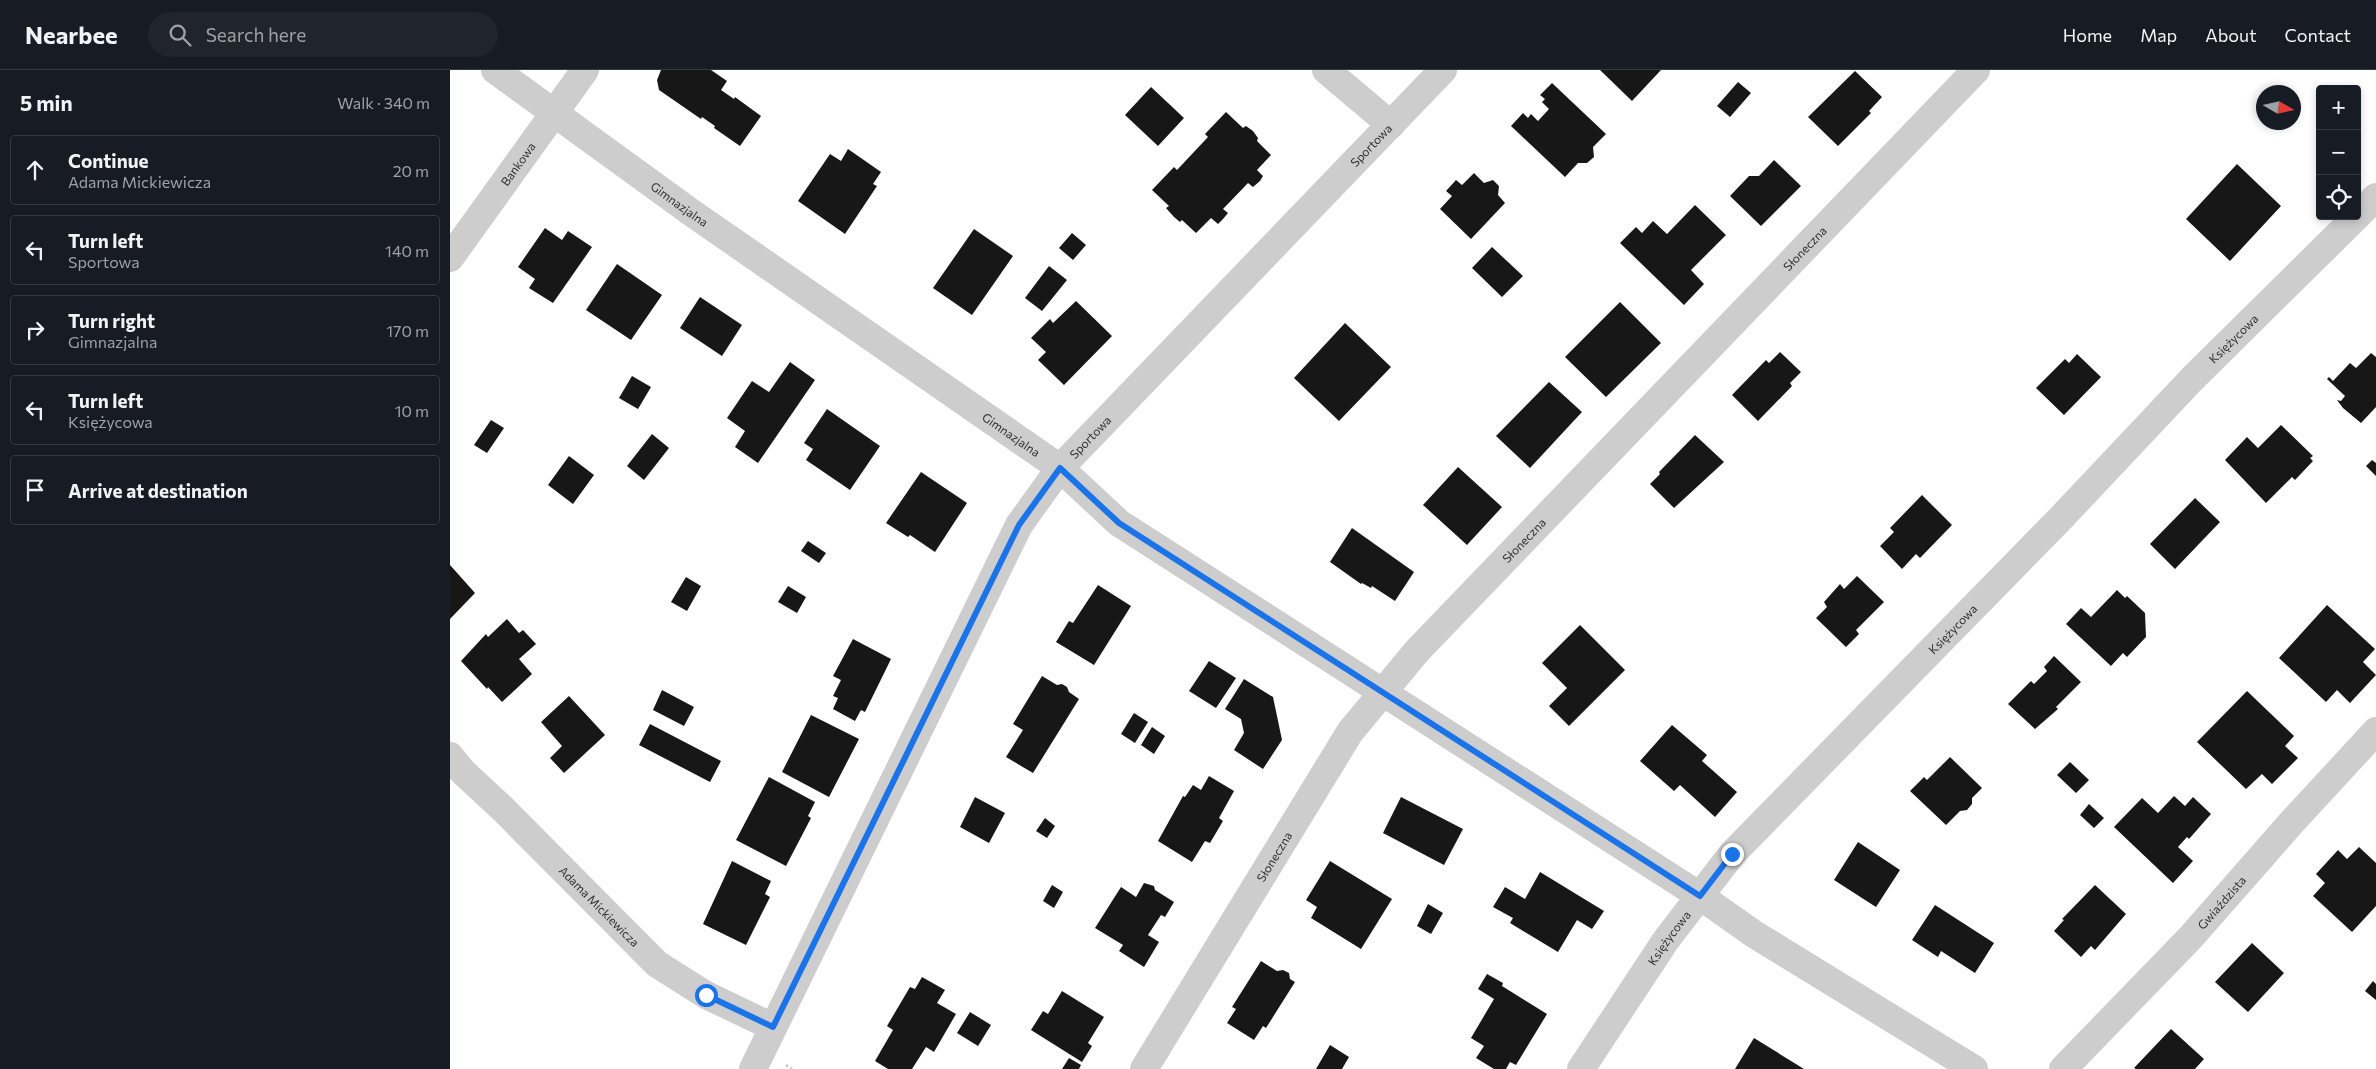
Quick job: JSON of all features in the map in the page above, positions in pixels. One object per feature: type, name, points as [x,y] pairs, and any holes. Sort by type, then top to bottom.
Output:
[{"type":"street","name":"Gimnazjalna","points":[[495,70],[692,213],[1060,468],[1119,523],[1700,896],[1754,934],[1974,1069]]},
{"type":"street","name":"Bankowa","points":[[450,258],[585,70]]},
{"type":"street","points":[[1326,70],[1392,125]]},
{"type":"street","name":"Sportowa","points":[[753,1069],[1019,525],[1060,468],[1443,70]]},
{"type":"street","name":"Słoneczna","points":[[1144,1069],[1350,732],[1417,651],[1976,70]]},
{"type":"street","name":"Księżycowa","points":[[1582,1069],[1666,940],[1732,854],[2027,554],[2192,380],[2368,207]]},
{"type":"street","name":"Gwiaździsta","points":[[2064,1069],[2191,936],[2376,731]]},
{"type":"street","name":"Adama Mickiewicza","points":[[450,756],[462,771],[511,817],[657,964],[706,995],[773,1027]]},
{"type":"building","points":[[661,70],[711,70],[727,81],[721,90],[734,99],[735,97],[761,116],[740,146],[702,117],[701,119],[659,90],[657,80]]},
{"type":"building","points":[[1600,70],[1661,70],[1632,101]]},
{"type":"building","points":[[1855,71],[1882,97],[1869,111],[1871,113],[1838,146],[1808,117]]},
{"type":"building","points":[[1738,82],[1751,93],[1730,117],[1717,106]]},
{"type":"building","points":[[1552,83],[1606,134],[1593,147],[1594,157],[1587,163],[1578,163],[1565,177],[1511,126],[1523,113],[1528,118],[1531,114],[1538,121],[1549,109],[1542,102],[1545,99],[1540,95]]},
{"type":"building","points":[[1151,87],[1184,118],[1158,146],[1125,115]]},
{"type":"building","points":[[1226,112],[1243,128],[1246,126],[1253,131],[1258,138],[1257,141],[1271,155],[1257,170],[1263,176],[1260,181],[1253,187],[1248,183],[1223,209],[1228,213],[1218,224],[1211,218],[1196,233],[1182,220],[1180,222],[1174,217],[1166,208],[1169,206],[1152,190],[1174,167],[1177,170],[1208,137],[1205,134]]},
{"type":"building","points":[[848,149],[881,172],[873,184],[877,186],[845,234],[798,201],[830,154],[841,161]]},
{"type":"building","points":[[1774,160],[1801,186],[1761,226],[1730,196],[1749,176],[1759,176]]},
{"type":"building","points":[[2237,164],[2281,206],[2230,261],[2186,219]]},
{"type":"building","points":[[1474,173],[1484,183],[1493,180],[1499,186],[1498,195],[1505,203],[1471,239],[1440,209],[1452,196],[1446,191],[1456,180],[1462,185]]},
{"type":"building","points":[[1695,205],[1726,235],[1691,270],[1704,284],[1684,305],[1620,243],[1636,227],[1642,233],[1653,221],[1667,234]]},
{"type":"building","points":[[545,228],[562,240],[568,231],[592,247],[553,303],[529,288],[535,279],[518,267]]},
{"type":"building","points":[[974,229],[1013,256],[972,315],[933,288]]},
{"type":"building","points":[[1072,233],[1086,245],[1073,260],[1059,248]]},
{"type":"building","points":[[1492,247],[1523,276],[1502,297],[1472,268]]},
{"type":"building","points":[[617,264],[662,295],[631,340],[586,310]]},
{"type":"building","points":[[1049,266],[1067,280],[1042,311],[1025,298]]},
{"type":"building","points":[[700,297],[742,325],[722,356],[680,328]]},
{"type":"building","points":[[1076,301],[1112,336],[1064,385],[1038,360],[1046,352],[1031,338],[1050,319],[1053,323]]},
{"type":"building","points":[[1620,302],[1661,343],[1606,397],[1565,357]]},
{"type":"building","points":[[1345,323],[1391,367],[1339,421],[1294,378]]},
{"type":"building","points":[[1780,352],[1801,372],[1790,383],[1792,386],[1758,421],[1732,395],[1766,360],[1769,363]]},
{"type":"building","points":[[2371,353],[2376,357],[2376,407],[2361,423],[2343,408],[2337,400],[2341,401],[2345,396],[2327,379],[2329,377],[2333,381],[2350,363],[2356,368]]},
{"type":"building","points":[[2077,354],[2101,377],[2064,415],[2036,388],[2065,359],[2069,363]]},
{"type":"building","points":[[790,362],[815,380],[758,463],[735,447],[745,431],[727,418],[752,381],[769,392]]},
{"type":"building","points":[[632,376],[651,387],[638,409],[619,398]]},
{"type":"building","points":[[1549,382],[1582,412],[1530,468],[1496,436]]},
{"type":"building","points":[[827,409],[880,446],[850,490],[806,460],[813,449],[804,443]]},
{"type":"building","points":[[491,420],[504,428],[487,453],[474,445]]},
{"type":"building","points":[[2281,425],[2313,456],[2310,458],[2313,461],[2295,480],[2292,477],[2266,503],[2225,460],[2247,437],[2258,448]]},
{"type":"building","points":[[652,434],[669,448],[644,480],[627,466]]},
{"type":"building","points":[[1695,435],[1724,462],[1674,508],[1650,484]]},
{"type":"building","points":[[569,456],[594,475],[573,504],[548,485]]},
{"type":"building","points":[[2372,460],[2376,463],[2376,476],[2366,466]]},
{"type":"building","points":[[1458,467],[1502,507],[1467,545],[1423,505]]},
{"type":"building","points":[[921,472],[967,503],[935,552],[910,535],[908,537],[886,523]]},
{"type":"building","points":[[1922,495],[1952,525],[1920,558],[1916,554],[1902,569],[1880,546],[1894,532],[1890,528]]},
{"type":"building","points":[[2195,498],[2220,522],[2175,569],[2150,544]]},
{"type":"building","points":[[1352,528],[1414,572],[1395,601],[1372,586],[1371,588],[1361,584],[1330,562]]},
{"type":"building","points":[[808,541],[826,553],[819,563],[801,551]]},
{"type":"building","points":[[450,565],[475,593],[450,619]]},
{"type":"building","points":[[1857,576],[1884,602],[1856,630],[1859,634],[1846,647],[1816,618],[1827,607],[1824,602],[1840,584],[1844,589]]},
{"type":"building","points":[[686,577],[701,586],[687,611],[671,602]]},
{"type":"building","points":[[1098,585],[1131,606],[1094,665],[1056,642],[1069,621],[1073,623]]},
{"type":"building","points":[[788,586],[806,597],[797,613],[778,602]]},
{"type":"building","points":[[2117,590],[2125,598],[2127,596],[2145,613],[2146,637],[2127,657],[2123,653],[2111,666],[2066,624],[2081,608],[2091,617]]},
{"type":"building","points":[[2327,605],[2375,649],[2363,662],[2376,675],[2350,703],[2337,690],[2326,702],[2279,658]]},
{"type":"building","points":[[507,619],[519,633],[523,630],[536,644],[519,659],[532,674],[502,702],[461,661],[486,634],[488,637]]},
{"type":"building","points":[[1580,625],[1625,670],[1569,726],[1549,706],[1567,688],[1542,663]]},
{"type":"building","points":[[853,639],[891,659],[865,712],[861,710],[855,721],[833,709],[838,698],[833,696],[841,680],[833,676]]},
{"type":"building","points":[[2054,656],[2081,682],[2056,707],[2058,709],[2035,729],[2008,704],[2031,681],[2034,684],[2047,671],[2044,667]]},
{"type":"building","points":[[1209,661],[1236,678],[1216,708],[1189,691]]},
{"type":"building","points":[[1042,676],[1057,685],[1062,684],[1067,687],[1069,692],[1079,699],[1033,773],[1006,757],[1023,730],[1013,724]]},
{"type":"building","points":[[1244,679],[1273,697],[1282,740],[1263,769],[1234,750],[1244,733],[1241,719],[1225,709]]},
{"type":"building","points":[[662,690],[694,707],[684,726],[653,710]]},
{"type":"building","points":[[2247,691],[2294,736],[2285,746],[2298,758],[2272,784],[2262,774],[2246,789],[2197,742]]},
{"type":"building","points":[[569,696],[605,735],[564,773],[550,758],[562,746],[541,722]]},
{"type":"building","points":[[1134,713],[1148,722],[1135,743],[1121,734]]},
{"type":"building","points":[[811,715],[859,739],[829,797],[782,772]]},
{"type":"building","points":[[650,724],[721,761],[710,782],[639,745]]},
{"type":"building","points":[[1672,725],[1707,755],[1702,761],[1737,792],[1715,817],[1680,785],[1674,791],[1640,761]]},
{"type":"building","points":[[1152,727],[1165,736],[1154,754],[1141,745]]},
{"type":"building","points":[[1950,757],[1982,788],[1972,798],[1972,804],[1967,810],[1960,811],[1946,825],[1910,791],[1924,777],[1927,780]]},
{"type":"building","points":[[2070,762],[2089,780],[2076,793],[2057,775]]},
{"type":"building","points":[[1209,776],[1234,791],[1219,818],[1223,821],[1210,843],[1205,841],[1192,862],[1158,841],[1183,796],[1185,797],[1193,785],[1201,790]]},
{"type":"building","points":[[769,777],[815,802],[808,816],[811,818],[786,866],[736,840]]},
{"type":"building","points":[[2174,796],[2185,806],[2193,797],[2211,814],[2189,839],[2187,837],[2178,847],[2193,861],[2173,883],[2114,827],[2142,798],[2158,813]]},
{"type":"building","points":[[975,797],[1005,813],[989,843],[960,827]]},
{"type":"building","points":[[1401,797],[1463,829],[1444,865],[1383,833]]},
{"type":"building","points":[[2089,804],[2104,818],[2094,828],[2080,815]]},
{"type":"building","points":[[1045,818],[1055,826],[1047,838],[1036,831]]},
{"type":"building","points":[[1858,842],[1900,870],[1876,907],[1834,880]]},
{"type":"building","points":[[2359,847],[2376,863],[2376,906],[2352,932],[2313,896],[2325,883],[2316,874],[2338,850],[2347,859]]},
{"type":"building","points":[[732,861],[771,881],[765,894],[770,897],[746,945],[703,924]]},
{"type":"building","points":[[1330,861],[1392,899],[1361,949],[1311,918],[1317,907],[1306,900]]},
{"type":"building","points":[[1540,872],[1604,911],[1592,929],[1577,920],[1558,952],[1510,923],[1513,918],[1493,907],[1505,887],[1525,899]]},
{"type":"building","points":[[1144,883],[1154,886],[1155,890],[1174,902],[1165,917],[1161,915],[1148,935],[1159,942],[1144,967],[1119,951],[1123,945],[1095,928],[1121,887],[1136,897]]},
{"type":"building","points":[[1052,885],[1063,892],[1054,908],[1043,901]]},
{"type":"building","points":[[2095,885],[2126,914],[2095,950],[2091,946],[2081,957],[2054,931],[2064,920],[2062,919]]},
{"type":"building","points":[[1428,904],[1443,913],[1431,934],[1417,926]]},
{"type":"building","points":[[1935,905],[1994,943],[1975,973],[1941,951],[1938,957],[1912,940]]},
{"type":"building","points":[[2252,943],[2284,973],[2248,1012],[2215,982]]},
{"type":"building","points":[[1261,961],[1277,971],[1283,970],[1289,973],[1290,979],[1295,982],[1266,1028],[1263,1026],[1254,1040],[1227,1023],[1236,1009],[1232,1007]]},
{"type":"building","points":[[1487,974],[1503,983],[1502,986],[1547,1014],[1516,1065],[1510,1062],[1506,1069],[1494,1069],[1476,1058],[1484,1046],[1471,1038],[1494,999],[1478,989]]},
{"type":"building","points":[[922,977],[945,990],[937,1003],[956,1014],[934,1052],[926,1047],[912,1069],[888,1069],[875,1061],[893,1030],[887,1026],[910,987],[915,989]]},
{"type":"building","points":[[2373,981],[2376,984],[2376,1000],[2365,991]]},
{"type":"building","points":[[1062,991],[1104,1017],[1088,1043],[1092,1046],[1082,1062],[1031,1030],[1043,1011],[1048,1014]]},
{"type":"building","points":[[970,1012],[991,1025],[978,1046],[957,1033]]},
{"type":"building","points":[[2171,1029],[2204,1059],[2195,1069],[2134,1068]]},
{"type":"building","points":[[1754,1038],[1804,1069],[1735,1069]]},
{"type":"building","points":[[1330,1045],[1349,1057],[1342,1069],[1316,1069]]},
{"type":"building","points":[[1069,1058],[1081,1065],[1079,1069],[1062,1069]]},
{"type":"route","points":[[706,995],[773,1027],[1019,525],[1060,468],[1119,523],[1700,896],[1732,854]]}]
